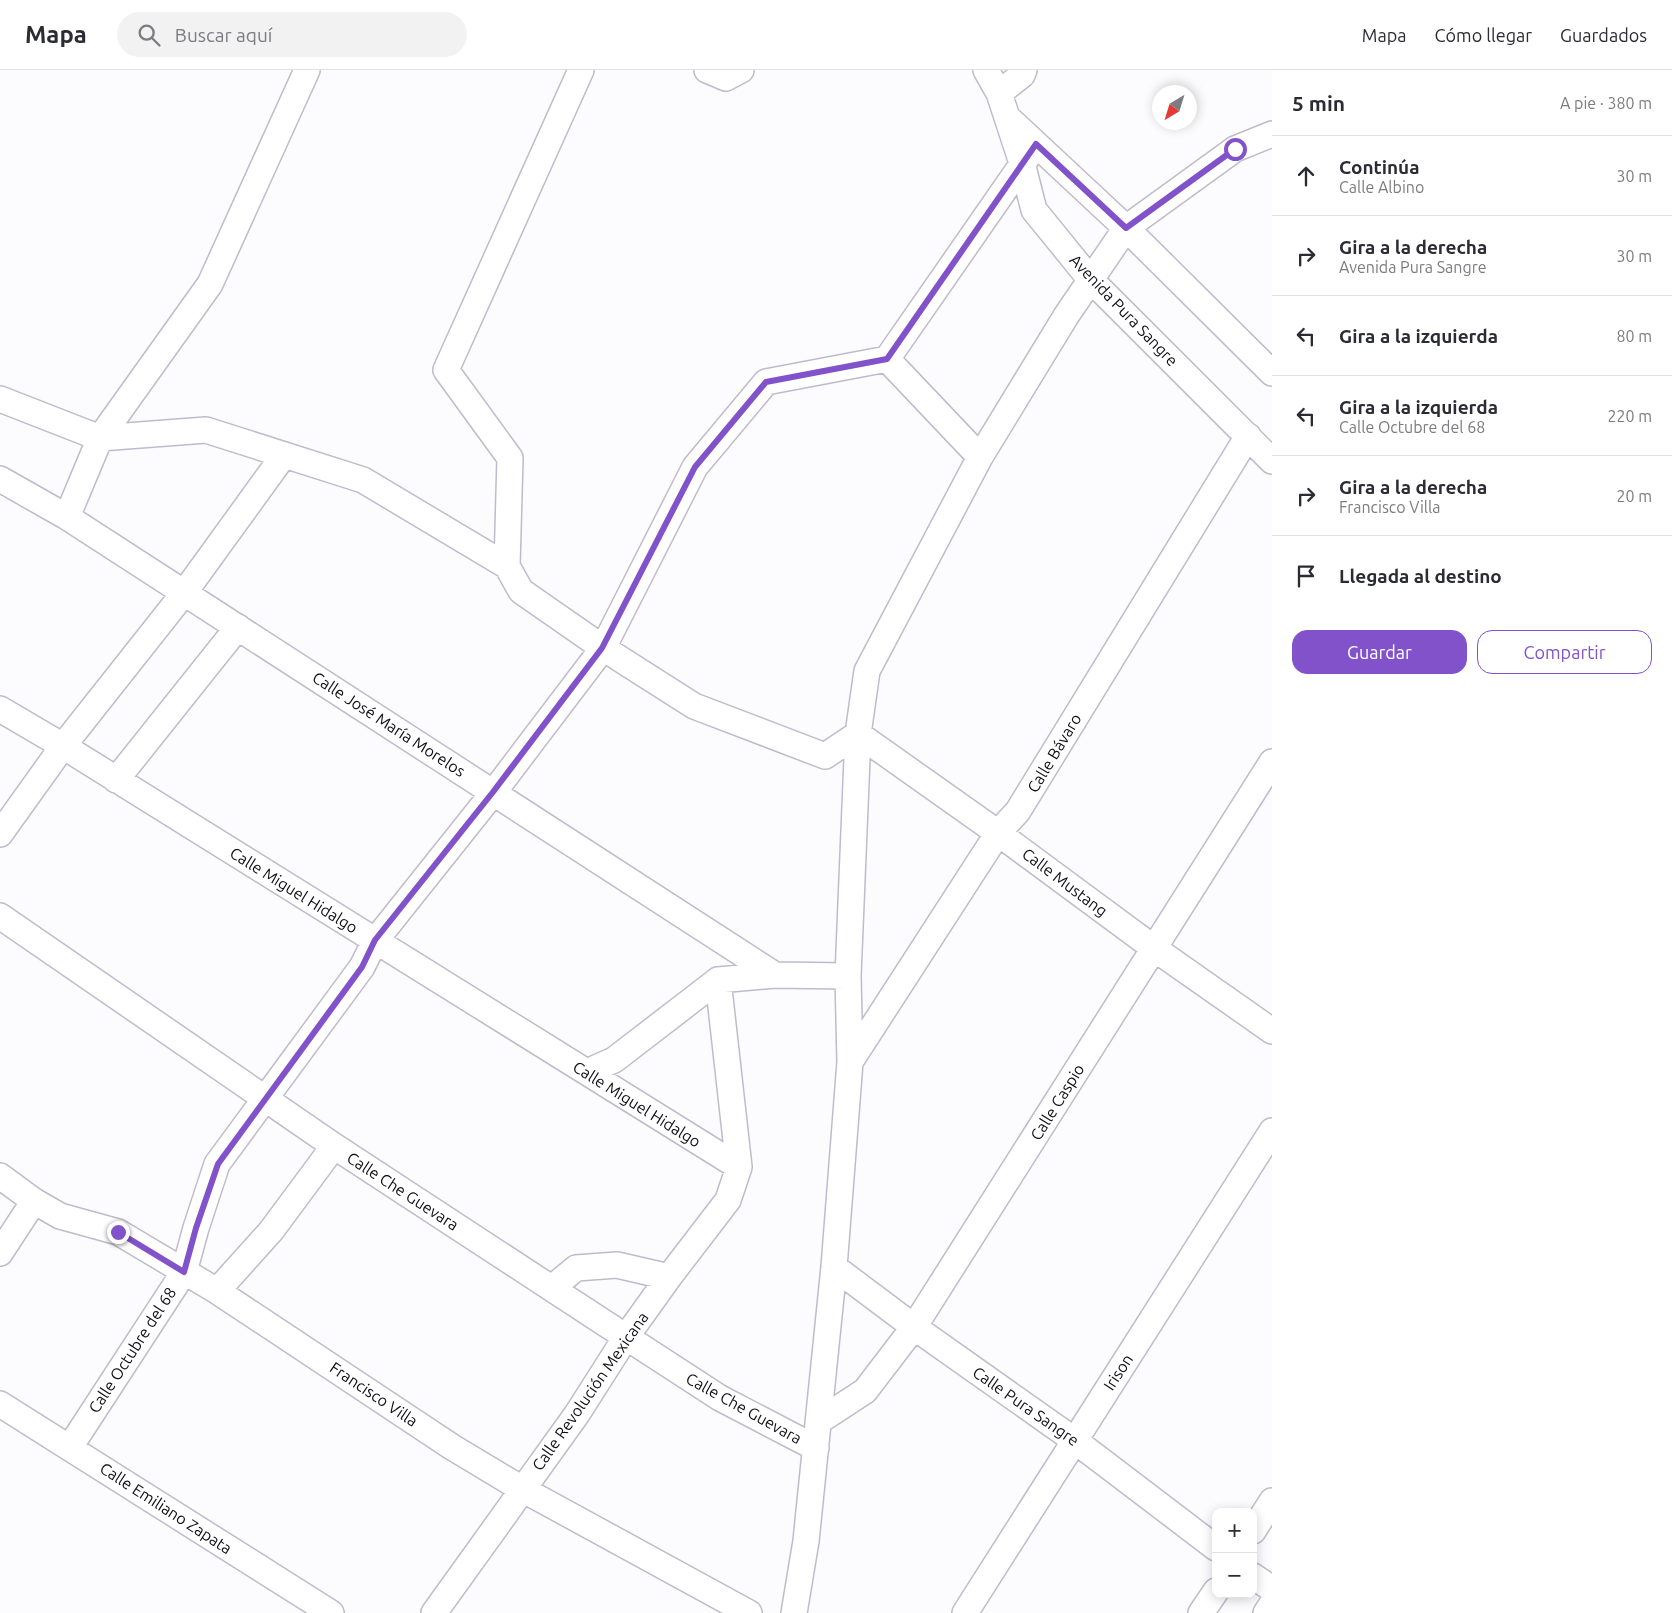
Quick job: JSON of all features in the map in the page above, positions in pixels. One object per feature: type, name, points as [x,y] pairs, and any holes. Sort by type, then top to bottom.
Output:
[{"type":"street","points":[[67,516],[100,438],[210,284],[307,70]]},
{"type":"street","points":[[507,566],[510,458],[446,370],[581,70]]},
{"type":"street","name":"Avenida Pura Sangre","points":[[986,70],[999,93],[1006,117],[1029,154],[1126,228],[1272,373]]},
{"type":"street","points":[[999,93],[1022,75],[1024,70]]},
{"type":"street","points":[[794,1613],[806,1541],[819,1421],[834,1267],[850,1062],[848,976],[858,734],[867,671],[980,457],[1091,280],[1126,228],[1235,149],[1272,134]]},
{"type":"street","points":[[980,457],[887,359],[1029,154]]},
{"type":"street","name":"Avenida Pura Sangre","points":[[1029,154],[1034,210],[1091,280],[1272,461]]},
{"type":"street","name":"Calle Octubre del 68","points":[[70,1447],[184,1272],[196,1228],[218,1164],[362,967],[375,940],[493,792],[602,648],[695,467],[766,382],[887,359]]},
{"type":"street","points":[[0,400],[100,438],[206,430],[363,480],[507,566],[521,591],[602,648],[694,706],[825,756],[858,734]]},
{"type":"street","name":"Calle Bávaro","points":[[850,1062],[998,832],[1018,812],[1248,436]]},
{"type":"street","points":[[0,834],[63,746],[184,594],[284,455]]},
{"type":"street","name":"Calle José María Morelos","points":[[0,479],[67,516],[184,594],[238,627],[775,975]]},
{"type":"street","points":[[116,780],[238,627]]},
{"type":"street","name":"Calle Miguel Hidalgo","points":[[0,709],[63,746],[739,1168]]},
{"type":"street","name":"Calle Mustang","points":[[858,734],[998,832],[1155,949],[1272,1031]]},
{"type":"street","name":"Calle Caspio","points":[[819,1421],[865,1391],[914,1327],[1272,762]]},
{"type":"street","name":"Calle Che Guevara","points":[[0,916],[334,1146],[626,1337],[720,1398],[816,1448]]},
{"type":"street","points":[[586,1072],[614,1060],[718,980],[775,975],[848,976]]},
{"type":"street","points":[[718,980],[739,1168]]},
{"type":"street","name":"Irison","points":[[965,1613],[1272,1131]]},
{"type":"street","points":[[217,1291],[271,1231],[334,1146]]},
{"type":"street","name":"Calle Revolución Mexicana","points":[[434,1613],[577,1414],[626,1337],[728,1200],[739,1168]]},
{"type":"street","name":"Francisco Villa","points":[[0,1176],[34,1201],[60,1216],[118,1232],[217,1291],[452,1446],[522,1489],[749,1613]]},
{"type":"street","points":[[0,1253],[34,1201]]},
{"type":"street","points":[[552,1288],[576,1268],[617,1265],[669,1277]]},
{"type":"street","name":"Calle Pura Sangre","points":[[834,1267],[914,1327],[1074,1440],[1212,1545]]},
{"type":"street","name":"Calle Emiliano Zapata","points":[[0,1404],[331,1613]]},
{"type":"street","points":[[1257,1525],[1272,1501]]},
{"type":"street","points":[[1257,1579],[1272,1589]]},
{"type":"street","points":[[1201,1613],[1212,1597]]},
{"type":"street","points":[[1266,1613],[1272,1604]]},
{"type":"route","points":[[118,1232],[184,1272],[196,1228],[218,1164],[362,967],[375,940],[493,792],[602,648],[695,467],[766,382],[887,359],[1036,144],[1126,228],[1235,149]]}]
